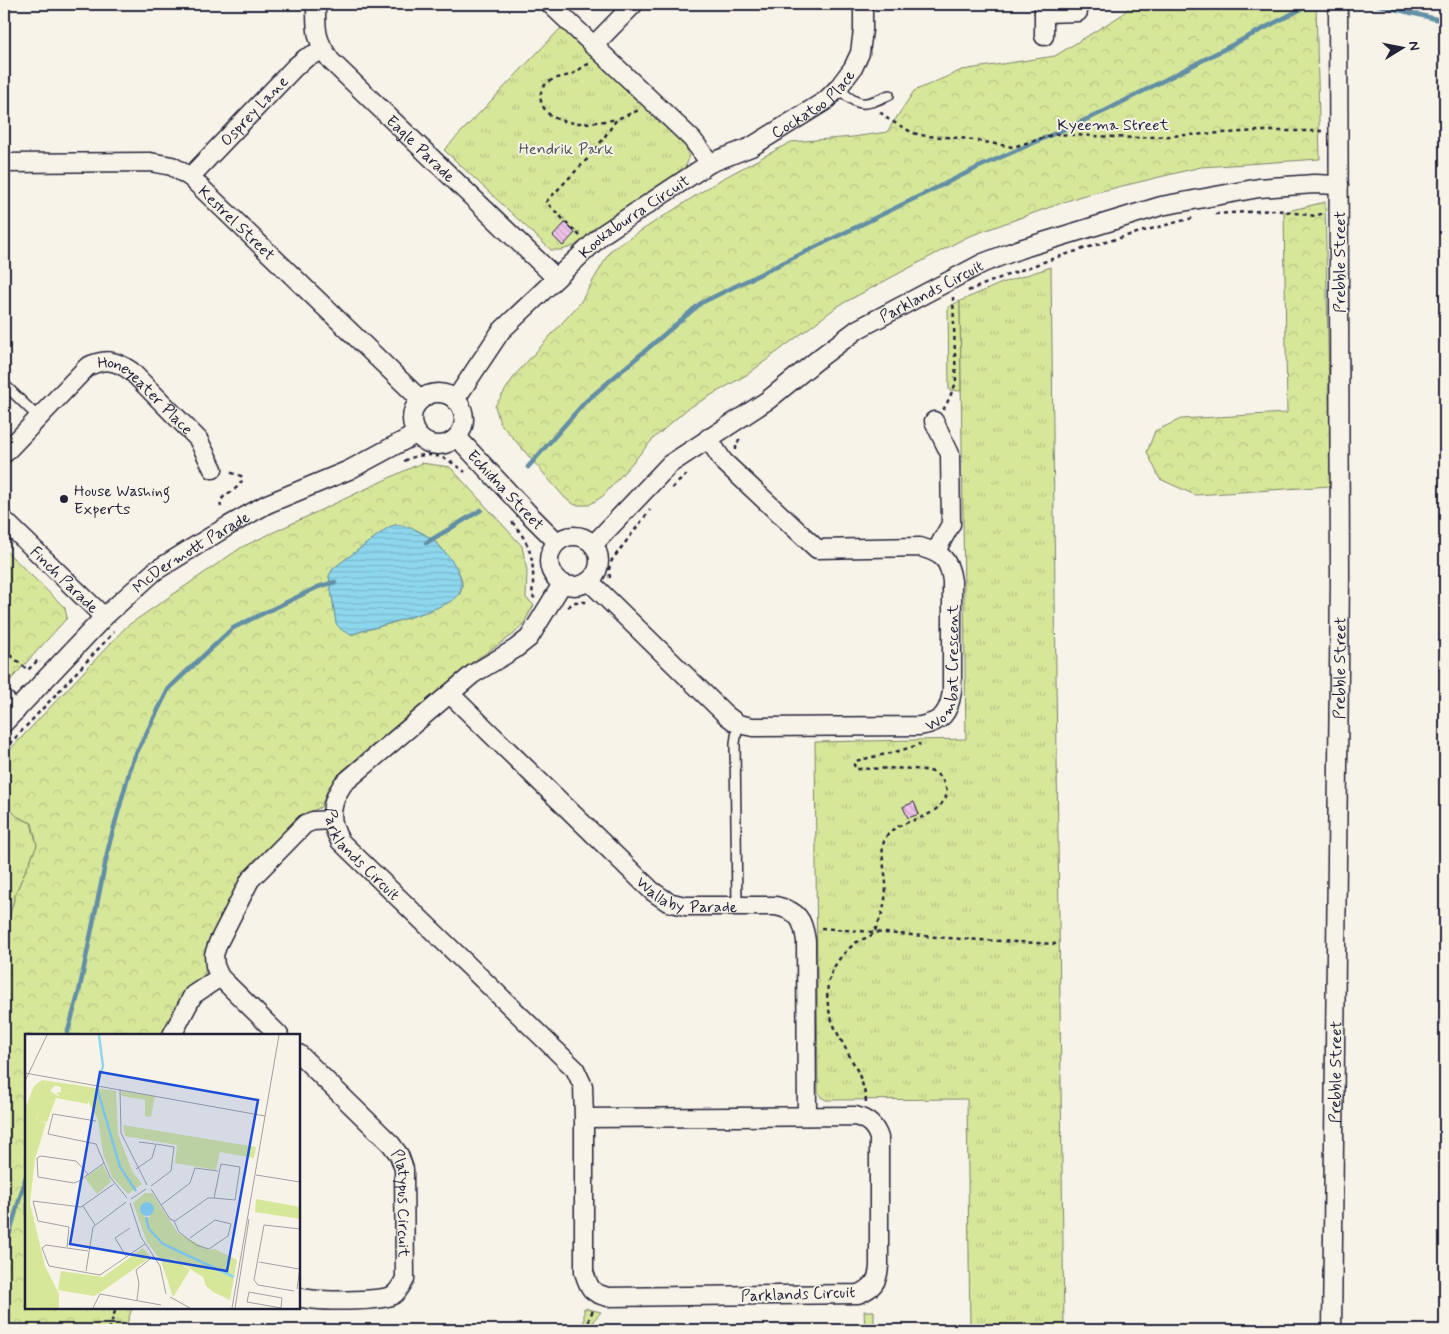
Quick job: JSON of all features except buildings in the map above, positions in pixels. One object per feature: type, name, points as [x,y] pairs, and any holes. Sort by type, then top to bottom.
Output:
[{"type":"street","name":"Eagle Parade","points":[[316,4],[316,35],[331,61],[556,278]]},
{"type":"street","points":[[550,4],[692,139],[710,163]]},
{"type":"street","points":[[593,46],[634,4]]},
{"type":"street","name":"Cockatoo Place","points":[[710,163],[751,147],[825,101],[838,88],[853,68],[860,53],[863,30],[863,4]]},
{"type":"street","name":"Prebble Street","points":[[1332,1330],[1340,577],[1338,4]]},
{"type":"street","points":[[1044,36],[1044,8],[1078,12]]},
{"type":"street","name":"Osprey Lane","points":[[190,177],[295,67],[306,58],[323,50]]},
{"type":"street","name":"Kestrel Street","points":[[4,163],[150,162],[172,166],[190,177],[421,400]]},
{"type":"street","name":"Kookaburra Circuit","points":[[455,400],[501,331],[590,245],[603,234],[710,163]]},
{"type":"street","name":"Parklands Circuit","points":[[593,545],[670,464],[768,400],[858,329],[982,263],[1020,249],[1161,206],[1258,188],[1314,184],[1339,185]]},
{"type":"street","name":"Honeyeater Place","points":[[4,454],[87,368],[97,362],[108,361],[120,364],[131,371],[198,439],[213,469]]},
{"type":"street","points":[[442,394],[455,400],[464,418],[461,431],[457,437],[446,444],[439,445],[426,442],[416,434],[412,420],[416,406],[421,400],[427,396],[442,394]]},
{"type":"street","points":[[708,438],[723,461],[817,549],[920,547],[936,552],[951,524],[950,454],[934,421]]},
{"type":"street","name":"McDermott Parade","points":[[8,711],[104,617],[155,571],[267,504],[349,470],[416,434]]},
{"type":"street","name":"Echidna Street","points":[[457,437],[526,512],[557,542]]},
{"type":"street","name":"Finch Parade","points":[[4,520],[104,617]]},
{"type":"street","points":[[580,536],[593,545],[599,560],[598,568],[590,581],[576,586],[562,584],[556,579],[551,572],[549,556],[557,542],[564,538],[580,536]]},
{"type":"street","name":"Wombat Crescent","points":[[738,724],[753,727],[920,726],[930,724],[942,718],[950,706],[952,691],[950,570],[945,559],[936,552]]},
{"type":"street","points":[[590,581],[726,715],[738,724]]},
{"type":"street","name":"Parklands Circuit","points":[[562,584],[528,638],[515,649],[473,674],[343,784],[336,795],[332,807],[331,820],[334,831],[340,840],[575,1069],[582,1086],[584,1118],[584,1272],[588,1285],[594,1292],[600,1295],[618,1296],[858,1294],[868,1290],[875,1284],[880,1266],[878,1138],[877,1131],[864,1118]]},
{"type":"street","name":"Wallaby Parade","points":[[450,694],[652,891],[668,902],[685,906],[776,906],[786,908],[801,920],[804,928]]},
{"type":"street","points":[[279,1034],[220,977],[215,966],[214,955],[218,943],[250,880],[306,824],[313,821],[331,820]]},
{"type":"street","points":[[804,928],[806,941],[807,1116]]},
{"type":"street","points":[[173,1034],[193,996],[220,977]]},
{"type":"street","name":"Platypus Circuit","points":[[300,1055],[391,1144],[399,1155],[404,1170],[405,1279],[401,1287],[393,1295],[382,1299],[312,1300],[300,1297]]},
{"type":"street","points":[[584,1118],[807,1116],[855,1116],[864,1118]]},
{"type":"lane","points":[[838,88],[847,97],[858,103],[870,103],[890,95]]},
{"type":"lane","points":[[4,384],[39,418]]},
{"type":"lane","points":[[737,907],[735,743],[738,724]]},
{"type":"path","points":[[607,59],[583,66],[574,73],[552,80],[542,88],[540,98],[543,107],[553,117],[570,123],[593,124],[638,111],[651,101]]},
{"type":"path","name":"Kyeema Street","points":[[870,103],[888,119],[913,133],[926,136],[961,138],[1013,147],[1055,134],[1134,138],[1260,131],[1338,131]]},
{"type":"path","points":[[590,245],[546,202],[594,152],[617,118]]},
{"type":"path","points":[[1207,215],[1276,210],[1315,216],[1326,212],[1339,212]]},
{"type":"path","points":[[962,294],[1004,275],[1147,230],[1200,216]]},
{"type":"path","points":[[934,421],[947,403],[956,382],[954,297],[945,302]]},
{"type":"path","points":[[723,461],[736,455],[736,445],[742,437]]},
{"type":"path","points":[[397,464],[414,456],[427,455],[442,457],[452,461],[467,473]]},
{"type":"path","points":[[213,469],[235,474],[243,478],[236,490],[221,498],[221,507]]},
{"type":"path","points":[[670,489],[689,472]]},
{"type":"path","points":[[506,516],[519,530],[529,547],[534,572],[532,596],[559,614],[574,602],[588,602],[595,606],[614,586],[609,570],[612,560],[652,508]]},
{"type":"path","points":[[4,750],[117,629]]},
{"type":"path","points":[[864,1118],[866,1102],[862,1080],[839,1036],[832,1018],[828,1001],[828,985],[839,958],[854,944],[873,933],[885,903],[884,841],[895,828],[934,811],[945,798],[947,792],[942,778],[934,772],[922,770],[856,769],[854,765],[855,761],[919,745],[920,726]]},
{"type":"path","points":[[804,928],[1056,944]]},
{"type":"path","points":[[589,1330],[589,1319],[600,1295]]},
{"type":"path","points":[[109,1330],[116,1309]]},
{"type":"green space","points":[[1133,4],[1316,4],[1320,159],[1201,167],[1081,196],[967,237],[838,306],[748,374],[687,409],[654,438],[603,496],[589,505],[575,505],[565,498],[500,423],[495,406],[516,374],[580,303],[611,250],[720,180],[791,142],[887,132],[914,91],[962,70],[1055,56],[1120,16]]},
{"type":"green space","name":"Hendrik Park","points":[[561,28],[681,139],[687,150],[688,158],[686,167],[679,176],[574,246],[562,250],[551,250],[444,150]]},
{"type":"green space","points":[[1325,202],[1331,486],[1195,495],[1160,479],[1147,452],[1155,431],[1181,419],[1287,413],[1284,212]]},
{"type":"green space","points":[[1051,267],[1064,1330],[970,1330],[967,1099],[826,1100],[818,1092],[815,742],[966,739],[960,301],[1002,283]]},
{"type":"green space","points":[[960,301],[961,391],[949,390],[948,307]]},
{"type":"green space","points":[[421,463],[450,467],[522,546],[527,571],[526,598],[534,605],[524,623],[514,634],[467,666],[343,770],[328,788],[321,807],[302,816],[243,876],[203,978],[167,1034],[25,1034],[25,1309],[132,1309],[125,1330],[4,1330],[4,936],[16,892],[37,845],[32,823],[18,817],[4,804],[4,756],[127,626],[242,547]],"holes":[[[395,525],[408,527],[435,541],[444,551],[459,572],[462,583],[459,595],[453,600],[426,612],[352,634],[344,631],[336,622],[329,576],[333,569],[389,527]]]},
{"type":"green space","points":[[4,549],[65,608],[67,618],[6,685],[4,683]]},
{"type":"green space","points":[[4,804],[18,817],[31,823],[37,845],[16,892],[4,935]]},
{"type":"green space","points":[[584,1308],[601,1312],[594,1320],[594,1330],[584,1330]]},
{"type":"green space","points":[[864,1311],[874,1311],[874,1330],[865,1330]]},
{"type":"water","points":[[395,525],[421,532],[442,549],[454,564],[460,576],[461,588],[459,594],[442,605],[410,617],[352,634],[344,631],[336,623],[329,576],[339,564],[389,527]]},
{"type":"waterway","points":[[528,467],[585,402],[701,303],[979,167],[1103,112],[1311,4]]},
{"type":"waterway","points":[[1375,4],[1445,20]]},
{"type":"waterway","points":[[426,543],[481,510]]},
{"type":"waterway","points":[[67,1034],[79,992],[109,845],[132,762],[169,688],[233,628],[318,587],[335,582]]},
{"type":"waterway","points":[[4,1253],[25,1180]]},
{"type":"place","name":"House Washing Experts","points":[[64,499]]}]
